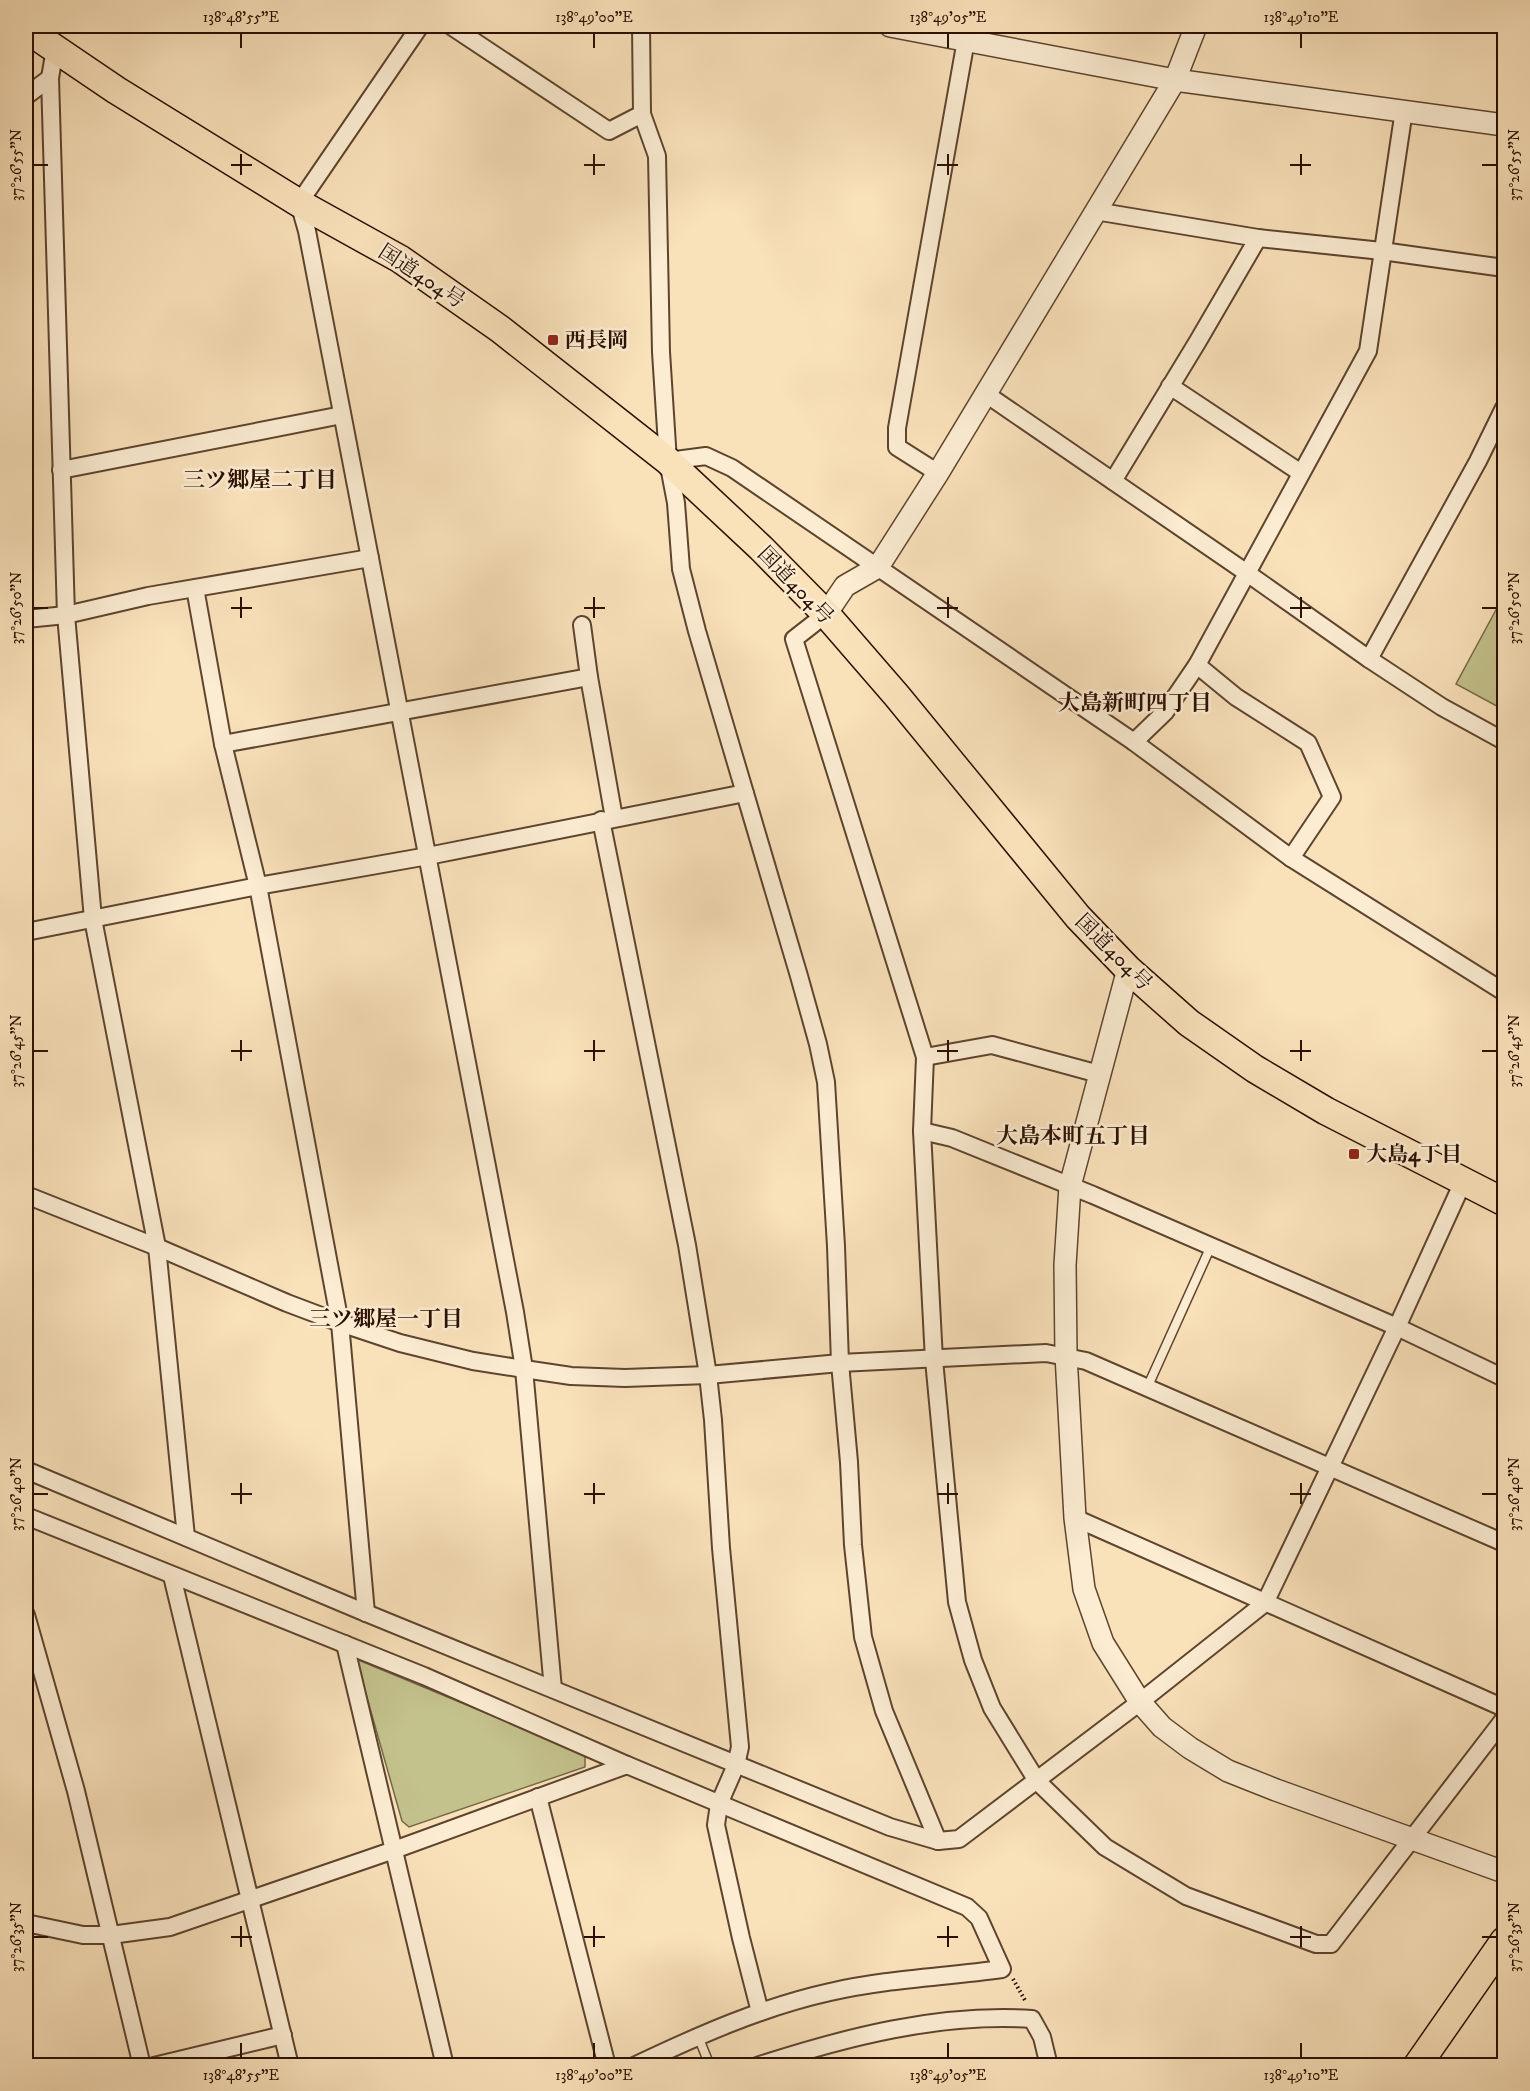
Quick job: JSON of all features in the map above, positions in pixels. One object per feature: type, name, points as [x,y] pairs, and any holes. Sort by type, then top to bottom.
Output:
[{"type":"highway","name":"国道404号","points":[[26,29],[116,90],[299,203],[400,259],[500,329],[668,461],[761,548],[826,614],[897,696],[1078,917],[1128,969],[1189,1023],[1255,1069],[1326,1112],[1504,1202]]},
{"type":"highway","points":[[1417,2066],[1504,1941]]},
{"type":"street","points":[[420,26],[299,203],[307,231],[515,1312],[524,1369],[553,1689]]},
{"type":"street","points":[[451,26],[609,131],[642,114]]},
{"type":"street","points":[[641,26],[642,114],[657,156],[661,352],[668,461],[676,503],[681,569],[805,999],[826,1082],[836,1246],[840,1363],[849,1462],[853,1545],[863,1637],[884,1711],[938,1841]]},
{"type":"street","points":[[891,26],[1175,80],[1504,125]]},
{"type":"street","points":[[1196,26],[1175,80],[938,473],[878,567],[845,586],[826,614],[794,639],[925,1057],[922,1131],[934,1360],[957,1602],[973,1660],[992,1708],[1037,1781],[1105,1848],[1186,1896],[1316,1944],[1331,1944],[1343,1931],[1411,1838],[1504,1719]]},
{"type":"street","points":[[938,473],[897,447],[897,428],[966,40]]},
{"type":"street","points":[[56,49],[50,78],[66,615],[93,919],[157,1247],[186,1537]]},
{"type":"street","points":[[26,96],[50,78]]},
{"type":"street","points":[[1134,742],[1165,712],[1197,665],[1368,351],[1404,111]]},
{"type":"street","points":[[1095,211],[1258,238],[1382,251],[1504,268]]},
{"type":"street","points":[[1113,481],[1258,238]]},
{"type":"street","points":[[1170,386],[1301,473]]},
{"type":"street","points":[[986,394],[1369,659],[1442,707],[1504,741]]},
{"type":"street","points":[[1369,659],[1484,451],[1504,408]]},
{"type":"street","points":[[61,470],[342,415]]},
{"type":"street","points":[[668,461],[706,456],[732,468],[1134,742],[1291,858],[1504,992]]},
{"type":"street","points":[[26,619],[66,615],[148,596],[370,558]]},
{"type":"street","points":[[195,588],[223,744],[258,886],[340,1323],[366,1613]]},
{"type":"street","points":[[582,625],[607,819],[687,1245],[708,1375],[721,1548],[740,1747],[736,1765],[719,1804],[716,1825],[719,1846],[760,2012]]},
{"type":"street","points":[[1197,665],[1236,697],[1308,743],[1332,797],[1291,858]]},
{"type":"street","points":[[223,744],[589,678]]},
{"type":"street","points":[[26,932],[745,793]]},
{"type":"street","points":[[1128,969],[1070,1186],[1065,1265],[1066,1355],[1075,1518],[1084,1588],[1104,1643],[1140,1702],[1162,1727],[1190,1748],[1228,1771],[1504,1872]]},
{"type":"street","points":[[925,1057],[992,1045],[1099,1074]]},
{"type":"street","points":[[922,1131],[952,1138],[1070,1186],[1397,1327],[1504,1378]]},
{"type":"street","points":[[26,1470],[366,1613],[890,1827],[938,1841],[958,1839],[1140,1702],[1265,1603],[1397,1327],[1463,1182]]},
{"type":"street","points":[[26,1195],[157,1247],[287,1304],[340,1323],[473,1361],[524,1369],[571,1376],[626,1378],[708,1375],[840,1363],[1046,1353],[1066,1355],[1086,1361],[1504,1543]]},
{"type":"street","points":[[26,1516],[499,1707],[627,1765],[968,1907],[979,1918],[1002,1969],[830,1992],[760,2012],[698,2036],[634,2066]]},
{"type":"street","points":[[1075,1518],[1504,1708]]},
{"type":"street","points":[[172,1576],[290,2066]]},
{"type":"street","points":[[26,1615],[76,1791],[142,2066]]},
{"type":"street","points":[[345,1644],[445,2066]]},
{"type":"street","points":[[26,1923],[83,1935],[111,1935],[170,1927],[394,1850],[627,1765]]},
{"type":"street","points":[[538,1797],[607,2066]]},
{"type":"street","points":[[757,2066],[839,2042],[906,2027],[995,2016],[1032,2019],[1042,2037],[1049,2066]]},
{"type":"street","points":[[154,2066],[283,2035]]},
{"type":"lane","points":[[1147,1388],[1211,1246]]},
{"type":"lane","points":[[698,2036],[710,2066]]},
{"type":"path","points":[[1002,1969],[1013,1978],[1028,2006],[1032,2019]]},
{"type":"shaded area","points":[[1504,595],[1504,710],[1456,684]]},
{"type":"shaded area","points":[[356,1659],[585,1754],[585,1767],[409,1827],[402,1821]]},
{"type":"place","name":"西長岡","points":[[553,340]]},
{"type":"place","name":"大島4丁目","points":[[1354,1154]]},
{"type":"district","name":"三ツ郷屋二丁目","points":[[260,479]]},
{"type":"district","name":"大島新町四丁目","points":[[1135,702]]},
{"type":"district","name":"大島本町五丁目","points":[[1073,1135]]},
{"type":"district","name":"三ツ郷屋一丁目","points":[[386,1318]]}]
